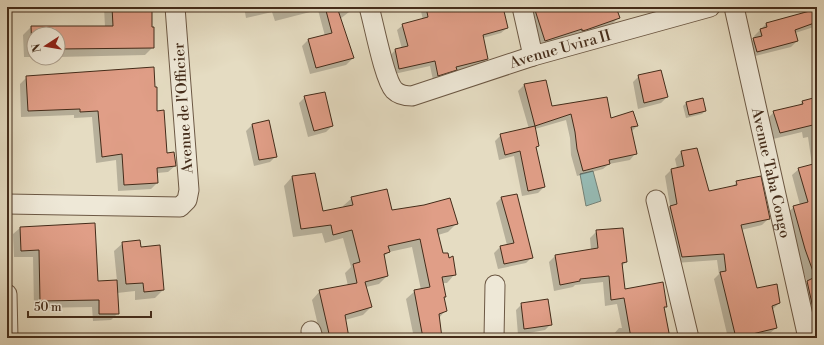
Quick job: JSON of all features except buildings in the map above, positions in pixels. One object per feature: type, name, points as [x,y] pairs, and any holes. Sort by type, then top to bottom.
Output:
[{"type":"street","name":"Avenue de l'Officier","points":[[7,204],[180,207],[187,200],[189,190],[175,7]]},
{"type":"street","name":"Avenue Uvira II","points":[[369,7],[383,63],[391,86],[399,94],[412,96],[534,56],[710,7]]},
{"type":"street","points":[[522,7],[534,56]]},
{"type":"street","name":"Avenue Taba Congo","points":[[734,7],[808,338]]},
{"type":"street","points":[[656,200],[689,338]]},
{"type":"street","points":[[494,338],[495,285]]},
{"type":"street","points":[[7,294],[8,338]]},
{"type":"water","points":[[593,171],[601,201],[586,206],[580,174]]}]
